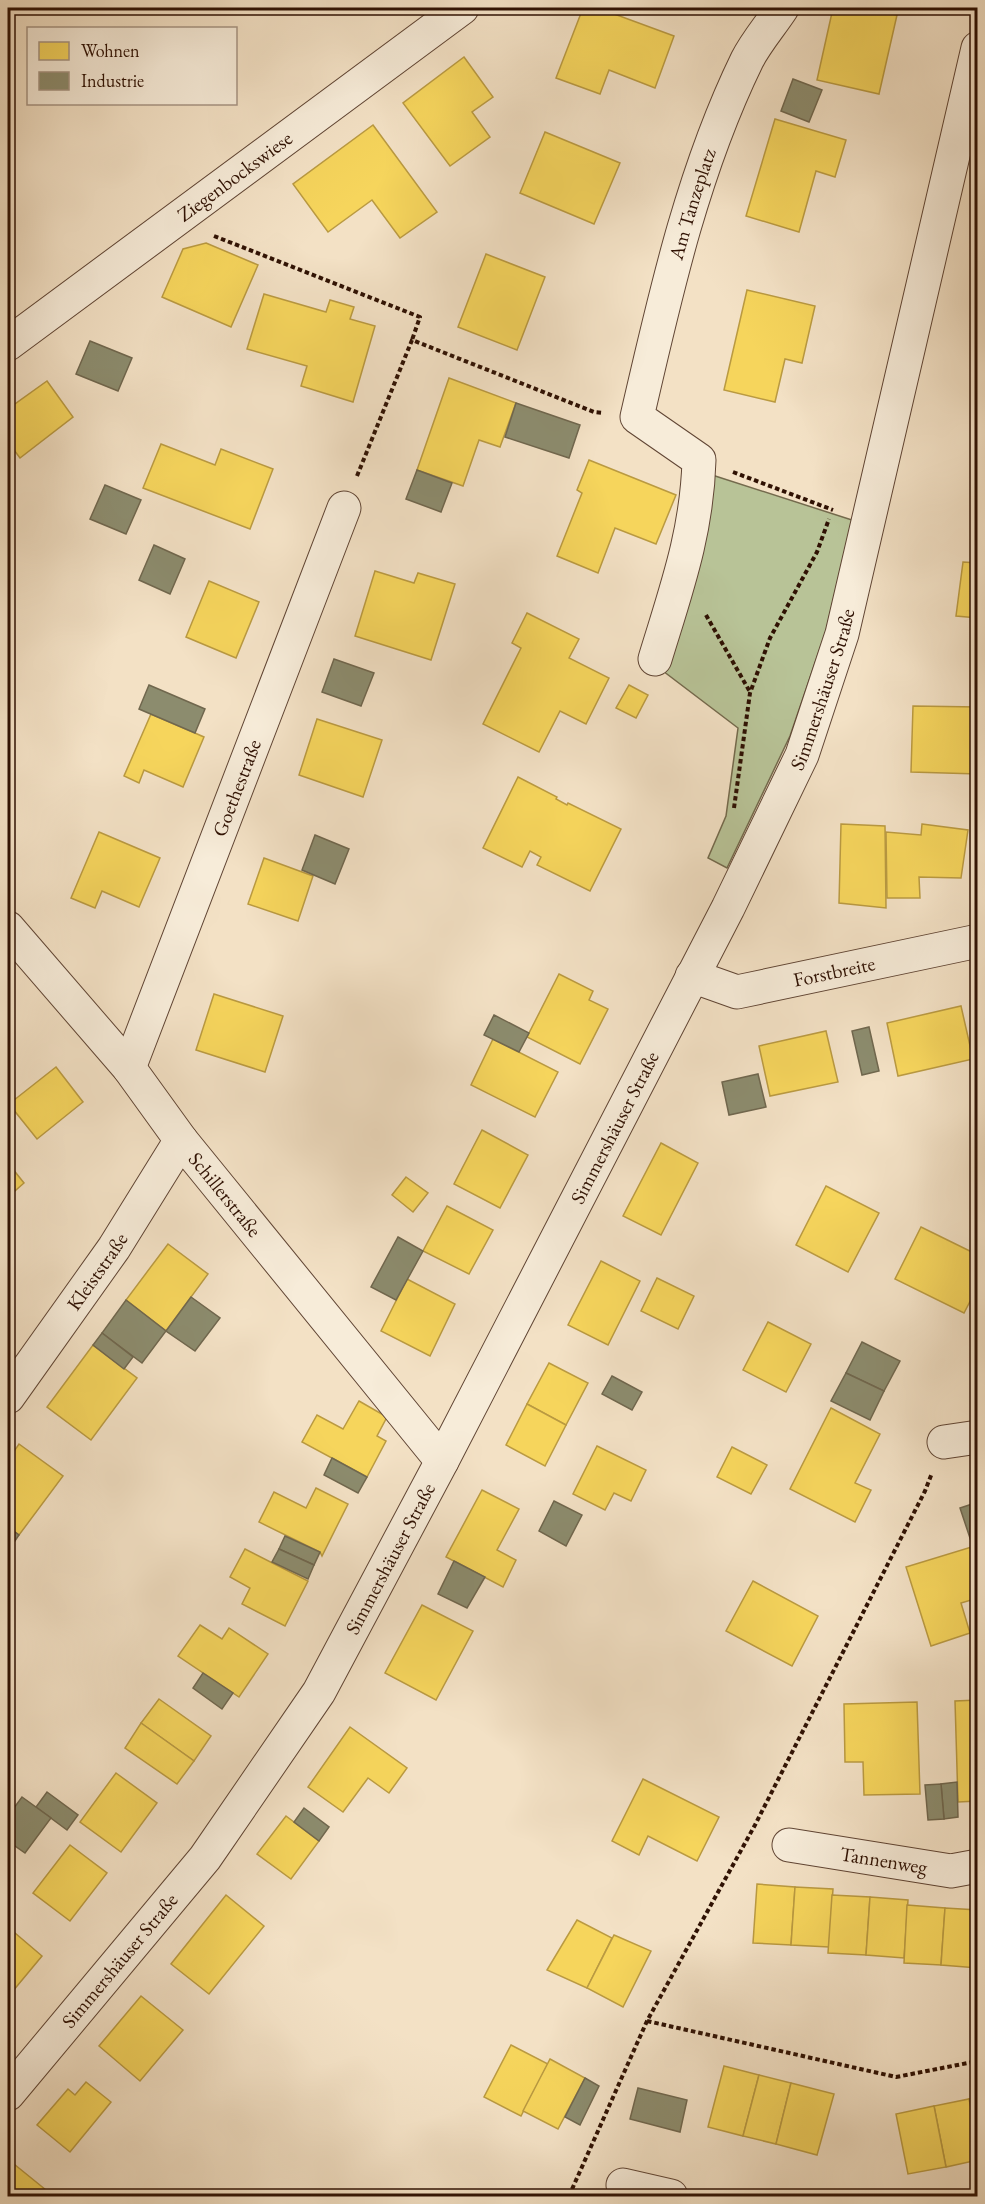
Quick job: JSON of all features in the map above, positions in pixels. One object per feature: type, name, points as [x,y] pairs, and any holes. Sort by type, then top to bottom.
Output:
[{"type":"street","name":"Ziegenbockswiese","points":[[8,344],[174,218],[462,8]]},
{"type":"street","name":"Am Tanzeplatz","points":[[637,417],[669,277],[702,171],[747,59],[782,8]]},
{"type":"street","name":"Simmershäuser Straße","points":[[8,2094],[205,1858],[319,1692],[442,1461],[741,884],[802,755],[842,634],[978,48]]},
{"type":"street","points":[[637,417],[699,460],[698,503],[686,560],[655,659]]},
{"type":"street","name":"Goethestraße","points":[[129,1068],[344,508]]},
{"type":"street","name":"Schillerstraße","points":[[8,928],[129,1068],[181,1140],[442,1461]]},
{"type":"street","name":"Forstbreite","points":[[692,976],[737,992],[978,941]]},
{"type":"street","name":"Kleiststraße","points":[[8,1397],[114,1248],[181,1140]]},
{"type":"street","points":[[944,1442],[978,1437]]},
{"type":"street","name":"Tannenweg","points":[[789,1845],[951,1871],[978,1866]]},
{"type":"street","points":[[623,2185],[670,2196]]},
{"type":"path","points":[[174,218],[420,317],[344,508]]},
{"type":"path","points":[[412,340],[594,412],[637,417]]},
{"type":"path","points":[[699,460],[833,509],[817,552],[771,638],[750,693],[748,716]]},
{"type":"path","points":[[714,626],[750,693]]},
{"type":"path","points":[[569,2196],[647,2021],[782,1773],[926,1491],[944,1442]]},
{"type":"path","points":[[647,2021],[896,2077],[978,2061]]},
{"type":"green space","points":[[709,474],[852,520],[826,631],[790,736],[727,868],[708,858],[726,816],[738,728],[663,671]]},
{"type":"building: Wohnen","points":[[583,8],[598,8],[674,36],[655,88],[609,70],[600,94],[556,78]]},
{"type":"building: Wohnen","points":[[833,8],[864,8],[897,15],[879,94],[817,80]]},
{"type":"building: Wohnen","points":[[464,57],[493,97],[472,112],[490,137],[450,166],[403,103]]},
{"type":"building: Wohnen","points":[[775,119],[846,140],[835,177],[816,171],[799,232],[746,216]]},
{"type":"building: Wohnen","points":[[373,125],[437,212],[400,238],[372,200],[328,232],[293,184]]},
{"type":"building: Wohnen","points":[[545,132],[620,163],[594,224],[520,193]]},
{"type":"building: Wohnen","points":[[206,243],[258,265],[231,327],[162,297],[183,249]]},
{"type":"building: Wohnen","points":[[486,254],[545,277],[517,350],[458,327]]},
{"type":"building: Wohnen","points":[[747,290],[815,306],[802,363],[785,359],[775,402],[724,390]]},
{"type":"building: Wohnen","points":[[264,294],[326,312],[330,300],[354,307],[350,319],[375,326],[353,402],[301,386],[307,366],[247,349]]},
{"type":"building: Wohnen","points":[[449,378],[516,403],[500,447],[479,440],[463,486],[417,470]]},
{"type":"building: Wohnen","points":[[47,381],[73,417],[20,458],[8,442],[8,409]]},
{"type":"building: Wohnen","points":[[161,444],[215,465],[221,449],[273,469],[250,529],[143,488]]},
{"type":"building: Wohnen","points":[[589,460],[676,495],[656,544],[615,528],[598,573],[557,556],[582,493],[577,490]]},
{"type":"building: Wohnen","points":[[963,562],[978,563],[978,618],[956,616]]},
{"type":"building: Wohnen","points":[[375,571],[414,583],[418,573],[455,584],[431,660],[355,636]]},
{"type":"building: Wohnen","points":[[209,581],[259,602],[236,658],[186,637]]},
{"type":"building: Wohnen","points":[[527,613],[579,639],[569,658],[609,678],[586,724],[560,711],[539,752],[483,724],[521,648],[512,643]]},
{"type":"building: Wohnen","points":[[629,685],[648,695],[636,718],[616,708]]},
{"type":"building: Wohnen","points":[[913,706],[978,707],[978,774],[911,772]]},
{"type":"building: Wohnen","points":[[151,714],[204,737],[183,787],[144,770],[139,783],[124,776]]},
{"type":"building: Wohnen","points":[[317,719],[382,740],[363,797],[299,775]]},
{"type":"building: Wohnen","points":[[518,777],[557,797],[556,799],[567,805],[568,803],[621,829],[590,891],[537,865],[541,857],[530,851],[522,867],[483,848]]},
{"type":"building: Wohnen","points":[[841,824],[885,826],[886,908],[839,903]]},
{"type":"building: Wohnen","points":[[922,824],[968,830],[961,878],[919,877],[920,898],[887,898],[886,832],[921,835]]},
{"type":"building: Wohnen","points":[[99,832],[160,858],[139,907],[102,891],[95,908],[71,898]]},
{"type":"building: Wohnen","points":[[264,858],[313,876],[298,921],[248,904]]},
{"type":"building: Wohnen","points":[[559,974],[593,991],[589,1000],[608,1009],[580,1064],[527,1037]]},
{"type":"building: Wohnen","points":[[214,994],[283,1016],[265,1072],[196,1050]]},
{"type":"building: Wohnen","points":[[961,1006],[973,1059],[898,1076],[887,1023]]},
{"type":"building: Wohnen","points":[[826,1031],[838,1082],[770,1096],[759,1046]]},
{"type":"building: Wohnen","points":[[493,1039],[558,1072],[535,1117],[471,1085]]},
{"type":"building: Wohnen","points":[[56,1067],[83,1102],[37,1139],[9,1104]]},
{"type":"building: Wohnen","points":[[482,1130],[528,1155],[500,1208],[454,1184]]},
{"type":"building: Wohnen","points":[[661,1143],[698,1163],[661,1235],[623,1216]]},
{"type":"building: Wohnen","points":[[8,1163],[24,1183],[8,1197]]},
{"type":"building: Wohnen","points":[[406,1177],[428,1193],[413,1212],[392,1195]]},
{"type":"building: Wohnen","points":[[826,1186],[879,1213],[848,1272],[796,1245]]},
{"type":"building: Wohnen","points":[[447,1206],[493,1230],[469,1274],[423,1251]]},
{"type":"building: Wohnen","points":[[921,1227],[978,1255],[978,1286],[964,1313],[895,1279]]},
{"type":"building: Wohnen","points":[[168,1244],[208,1274],[166,1331],[126,1300]]},
{"type":"building: Wohnen","points":[[601,1261],[640,1281],[608,1345],[568,1325]]},
{"type":"building: Wohnen","points":[[657,1278],[694,1296],[678,1329],[641,1311]]},
{"type":"building: Wohnen","points":[[407,1279],[455,1304],[430,1356],[381,1331]]},
{"type":"building: Wohnen","points":[[768,1322],[811,1344],[786,1392],[743,1370]]},
{"type":"building: Wohnen","points":[[93,1345],[137,1378],[91,1440],[47,1407]]},
{"type":"building: Wohnen","points":[[549,1363],[588,1383],[566,1425],[527,1404]]},
{"type":"building: Wohnen","points":[[359,1401],[387,1417],[377,1436],[386,1441],[367,1477],[302,1442],[317,1415],[343,1429]]},
{"type":"building: Wohnen","points":[[527,1404],[566,1425],[545,1466],[506,1445]]},
{"type":"building: Wohnen","points":[[831,1408],[880,1434],[855,1483],[871,1490],[855,1522],[790,1489]]},
{"type":"building: Wohnen","points":[[19,1444],[63,1476],[19,1535],[8,1527],[8,1460]]},
{"type":"building: Wohnen","points":[[597,1446],[646,1470],[631,1501],[614,1493],[605,1510],[573,1494]]},
{"type":"building: Wohnen","points":[[732,1447],[767,1465],[751,1494],[717,1477]]},
{"type":"building: Wohnen","points":[[316,1488],[348,1504],[322,1556],[320,1552],[259,1522],[274,1492],[306,1508]]},
{"type":"building: Wohnen","points":[[482,1490],[519,1509],[497,1550],[516,1560],[503,1587],[446,1557]]},
{"type":"building: Wohnen","points":[[978,1545],[978,1598],[961,1603],[970,1633],[931,1646],[906,1567]]},
{"type":"building: Wohnen","points":[[245,1549],[308,1581],[285,1626],[242,1604],[250,1588],[230,1577]]},
{"type":"building: Wohnen","points":[[753,1581],[818,1616],[792,1666],[726,1631]]},
{"type":"building: Wohnen","points":[[422,1605],[473,1631],[436,1700],[385,1673]]},
{"type":"building: Wohnen","points":[[200,1625],[222,1639],[229,1628],[268,1654],[239,1697],[178,1656]]},
{"type":"building: Wohnen","points":[[159,1699],[211,1736],[194,1761],[141,1723]]},
{"type":"building: Wohnen","points":[[978,1700],[978,1801],[958,1802],[955,1701]]},
{"type":"building: Wohnen","points":[[917,1702],[920,1794],[864,1795],[863,1762],[845,1762],[844,1704]]},
{"type":"building: Wohnen","points":[[141,1723],[194,1761],[177,1784],[125,1748]]},
{"type":"building: Wohnen","points":[[350,1727],[407,1768],[389,1793],[368,1778],[343,1812],[308,1787]]},
{"type":"building: Wohnen","points":[[116,1773],[157,1803],[121,1852],[80,1822]]},
{"type":"building: Wohnen","points":[[643,1779],[719,1817],[697,1861],[648,1836],[639,1855],[612,1841]]},
{"type":"building: Wohnen","points":[[286,1816],[319,1841],[291,1879],[257,1854]]},
{"type":"building: Wohnen","points":[[70,1845],[107,1873],[70,1921],[33,1893]]},
{"type":"building: Wohnen","points":[[757,1884],[795,1887],[791,1945],[753,1943]]},
{"type":"building: Wohnen","points":[[795,1887],[833,1889],[829,1947],[791,1945]]},
{"type":"building: Wohnen","points":[[226,1895],[264,1926],[209,1994],[171,1964]]},
{"type":"building: Wohnen","points":[[832,1895],[870,1897],[866,1955],[828,1953]]},
{"type":"building: Wohnen","points":[[870,1897],[908,1900],[904,1958],[866,1955]]},
{"type":"building: Wohnen","points":[[907,1905],[945,1908],[941,1965],[904,1963]]},
{"type":"building: Wohnen","points":[[945,1908],[978,1910],[978,1968],[941,1965]]},
{"type":"building: Wohnen","points":[[577,1920],[612,1938],[587,1988],[547,1970]]},
{"type":"building: Wohnen","points":[[8,1927],[42,1956],[8,1997]]},
{"type":"building: Wohnen","points":[[614,1935],[651,1951],[623,2007],[587,1988]]},
{"type":"building: Wohnen","points":[[141,1996],[183,2030],[140,2081],[99,2046]]},
{"type":"building: Wohnen","points":[[511,2045],[548,2064],[521,2116],[484,2097]]},
{"type":"building: Wohnen","points":[[550,2059],[585,2078],[558,2129],[523,2111]]},
{"type":"building: Wohnen","points":[[724,2066],[759,2075],[743,2136],[708,2127]]},
{"type":"building: Wohnen","points":[[759,2075],[791,2083],[776,2144],[743,2136]]},
{"type":"building: Wohnen","points":[[86,2082],[111,2102],[70,2152],[37,2125],[68,2089],[75,2095]]},
{"type":"building: Wohnen","points":[[791,2083],[834,2094],[817,2155],[776,2144]]},
{"type":"building: Wohnen","points":[[978,2098],[978,2139],[969,2099]]},
{"type":"building: Wohnen","points":[[969,2099],[978,2139],[978,2160],[946,2167],[934,2106]]},
{"type":"building: Wohnen","points":[[934,2106],[946,2167],[908,2174],[896,2114]]},
{"type":"building: Wohnen","points":[[9,2160],[46,2190],[40,2196],[8,2196]]},
{"type":"building: Industrie","points":[[793,79],[822,90],[809,122],[781,111]]},
{"type":"building: Industrie","points":[[90,341],[132,358],[118,391],[76,374]]},
{"type":"building: Industrie","points":[[516,403],[580,425],[569,458],[505,437]]},
{"type":"building: Industrie","points":[[417,470],[452,483],[441,512],[406,499]]},
{"type":"building: Industrie","points":[[105,485],[141,500],[126,534],[90,519]]},
{"type":"building: Industrie","points":[[154,545],[185,559],[170,594],[139,580]]},
{"type":"building: Industrie","points":[[334,659],[374,673],[361,706],[322,692]]},
{"type":"building: Industrie","points":[[149,685],[205,709],[195,733],[139,709]]},
{"type":"building: Industrie","points":[[315,835],[349,849],[335,884],[302,870]]},
{"type":"building: Industrie","points":[[494,1015],[529,1033],[519,1052],[484,1035]]},
{"type":"building: Industrie","points":[[869,1027],[879,1071],[862,1075],[852,1031]]},
{"type":"building: Industrie","points":[[758,1074],[766,1107],[729,1115],[722,1082]]},
{"type":"building: Industrie","points":[[398,1237],[423,1251],[396,1300],[371,1287]]},
{"type":"building: Industrie","points":[[191,1297],[220,1318],[195,1351],[166,1331]]},
{"type":"building: Industrie","points":[[126,1300],[166,1331],[142,1363],[102,1333]]},
{"type":"building: Industrie","points":[[102,1333],[133,1357],[124,1369],[93,1345]]},
{"type":"building: Industrie","points":[[862,1342],[900,1361],[884,1391],[846,1373]]},
{"type":"building: Industrie","points":[[846,1373],[884,1391],[870,1420],[831,1401]]},
{"type":"building: Industrie","points":[[612,1376],[642,1392],[632,1410],[602,1394]]},
{"type":"building: Industrie","points":[[332,1458],[367,1477],[358,1493],[324,1475]]},
{"type":"building: Industrie","points":[[554,1501],[582,1515],[566,1546],[539,1531]]},
{"type":"building: Industrie","points":[[978,1502],[978,1542],[972,1544],[960,1508]]},
{"type":"building: Industrie","points":[[8,1527],[19,1535],[8,1551]]},
{"type":"building: Industrie","points":[[285,1536],[320,1552],[314,1565],[279,1549]]},
{"type":"building: Industrie","points":[[279,1549],[314,1565],[308,1579],[272,1562]]},
{"type":"building: Industrie","points":[[454,1561],[485,1577],[467,1608],[438,1594]]},
{"type":"building: Industrie","points":[[203,1673],[233,1693],[222,1709],[193,1688]]},
{"type":"building: Industrie","points":[[957,1782],[958,1817],[944,1819],[941,1784]]},
{"type":"building: Industrie","points":[[941,1784],[944,1819],[928,1820],[925,1785]]},
{"type":"building: Industrie","points":[[47,1792],[78,1815],[67,1830],[36,1807]]},
{"type":"building: Industrie","points":[[22,1797],[51,1818],[25,1853],[8,1841],[8,1816]]},
{"type":"building: Industrie","points":[[304,1808],[329,1827],[319,1841],[294,1822]]},
{"type":"building: Industrie","points":[[585,2078],[599,2086],[580,2125],[565,2117]]},
{"type":"building: Industrie","points":[[638,2088],[687,2100],[680,2132],[630,2119]]}]
